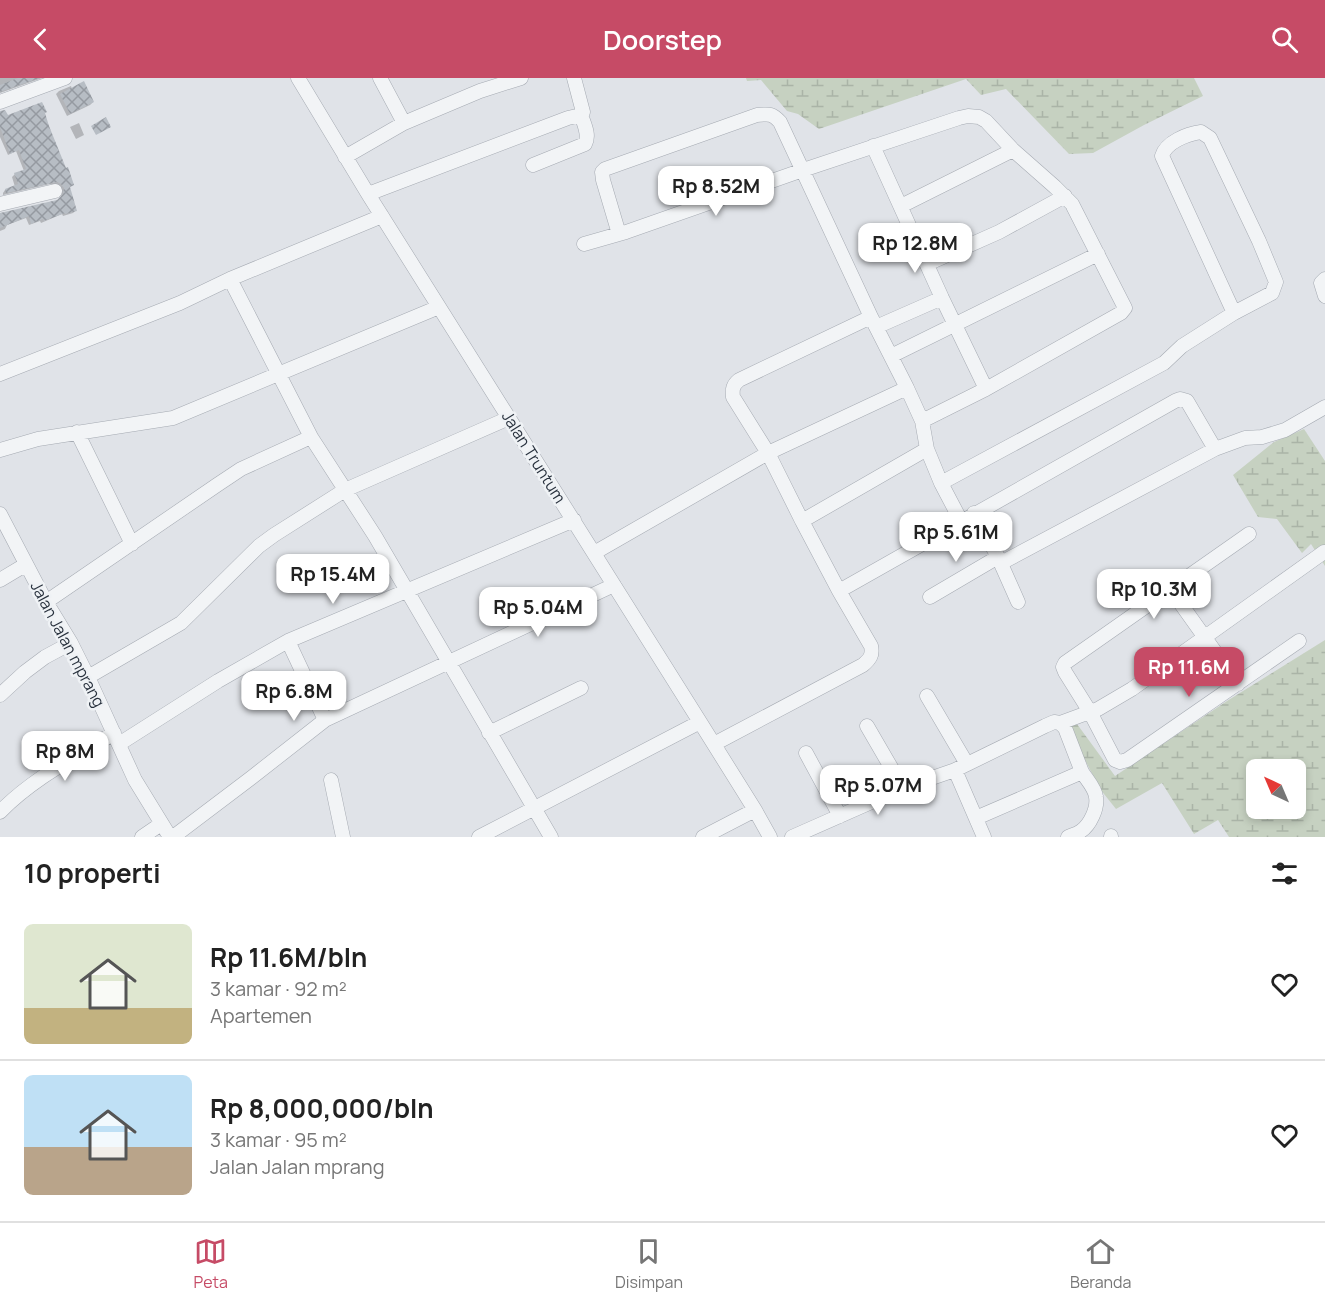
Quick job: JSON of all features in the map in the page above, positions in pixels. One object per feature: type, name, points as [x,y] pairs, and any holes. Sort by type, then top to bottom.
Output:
[{"type":"street","points":[[0,102],[30,84],[65,78]]},
{"type":"street","points":[[380,78],[404,123]]},
{"type":"street","points":[[345,157],[404,123],[480,91],[521,78]]},
{"type":"street","points":[[533,165],[585,144],[588,140],[574,78]]},
{"type":"street","name":"Jalan Truntum","points":[[304,81],[345,157],[574,520],[770,837]]},
{"type":"street","points":[[620,234],[602,175],[609,166],[757,115],[771,114],[780,122],[907,388],[922,422],[927,449],[941,483],[961,521]]},
{"type":"street","points":[[368,194],[581,115]]},
{"type":"street","points":[[584,244],[620,234],[873,146],[968,116],[979,117],[986,121],[1013,150],[1072,204],[1124,305],[1124,311],[922,422]]},
{"type":"street","points":[[941,483],[1164,363],[1182,346],[1234,313],[1272,293],[1276,282],[1210,138],[1201,132],[1194,133],[1170,144],[1162,156],[1234,313]]},
{"type":"street","points":[[873,146],[955,326],[986,388]]},
{"type":"street","points":[[901,206],[1013,150]]},
{"type":"street","points":[[0,204],[56,191]]},
{"type":"street","points":[[927,264],[999,232],[1065,196]]},
{"type":"street","points":[[0,374],[180,303],[230,279],[382,216]]},
{"type":"street","points":[[891,356],[1098,254]]},
{"type":"street","points":[[230,279],[311,437],[375,536],[551,837]]},
{"type":"street","points":[[1325,279],[1321,283],[1325,296]]},
{"type":"street","points":[[712,742],[850,668],[871,646],[801,521],[768,453],[733,397],[733,386],[739,380],[874,322],[942,298]]},
{"type":"street","points":[[0,450],[38,439],[173,418],[439,307]]},
{"type":"street","points":[[594,553],[768,453],[907,388]]},
{"type":"street","points":[[839,591],[1180,399],[1187,401],[1215,449]]},
{"type":"street","points":[[930,597],[1215,449],[1245,438],[1262,437],[1285,430],[1325,407]]},
{"type":"street","points":[[88,677],[181,623],[259,546],[345,490],[509,418]]},
{"type":"street","points":[[77,432],[132,544]]},
{"type":"street","points":[[46,602],[234,472],[311,437]]},
{"type":"street","points":[[801,521],[927,449]]},
{"type":"street","points":[[974,513],[1018,602]]},
{"type":"street","name":"Jalan Jalan mprang","points":[[0,514],[46,602],[71,643],[135,780],[161,824],[172,837]]},
{"type":"street","points":[[0,812],[45,776],[288,641],[574,520]]},
{"type":"street","points":[[1249,534],[1065,663],[1063,667],[1065,672],[1090,712],[1114,760],[1120,762],[1127,760],[1299,641]]},
{"type":"street","points":[[792,837],[903,788],[961,767],[1054,722],[1060,723],[1098,709],[1132,689],[1323,552]]},
{"type":"street","points":[[0,580],[26,565]]},
{"type":"street","points":[[172,837],[325,720],[614,585]]},
{"type":"street","points":[[1171,590],[1238,684]]},
{"type":"street","points":[[288,641],[325,720]]},
{"type":"street","points":[[0,695],[31,667],[71,643]]},
{"type":"street","points":[[489,733],[581,687]]},
{"type":"street","points":[[927,696],[961,767],[984,837]]},
{"type":"street","points":[[479,837],[700,722]]},
{"type":"street","points":[[1060,723],[1065,728],[1082,772],[1096,796],[1096,805],[1087,826],[1071,836]]},
{"type":"street","points":[[867,726],[903,788]]},
{"type":"street","points":[[806,753],[840,816]]},
{"type":"street","points":[[976,818],[1082,772]]},
{"type":"street","points":[[331,780],[343,837]]},
{"type":"street","points":[[703,837],[755,810]]},
{"type":"street","points":[[142,837],[161,824]]},
{"type":"green space","points":[[746,78],[1194,78],[1203,96],[1093,153],[1069,154],[1006,89],[981,95],[966,79],[819,129],[798,114],[787,111],[761,80],[747,81]]},
{"type":"green space","points":[[1304,429],[1325,461],[1325,566],[1311,544],[1302,553],[1277,519],[1258,517],[1233,475],[1274,442]]},
{"type":"green space","points":[[1325,640],[1325,837],[1229,837],[1218,820],[1194,834],[1162,783],[1116,809],[1100,789],[1068,727],[1077,724],[1115,776],[1227,701]]},
{"type":"building","points":[[18,78],[39,78],[0,92],[0,85]]},
{"type":"building","points":[[84,81],[94,102],[70,114],[60,94]]},
{"type":"building","points":[[42,102],[47,112],[45,113],[49,126],[74,185],[70,187],[77,211],[31,224],[29,216],[0,228],[0,213],[57,200],[63,194],[64,188],[57,182],[6,193],[5,189],[18,184],[14,173],[26,169],[19,150],[10,154],[0,127],[0,111],[5,110],[8,115]]},
{"type":"building","points":[[106,117],[111,127],[96,135],[91,126]]}]
